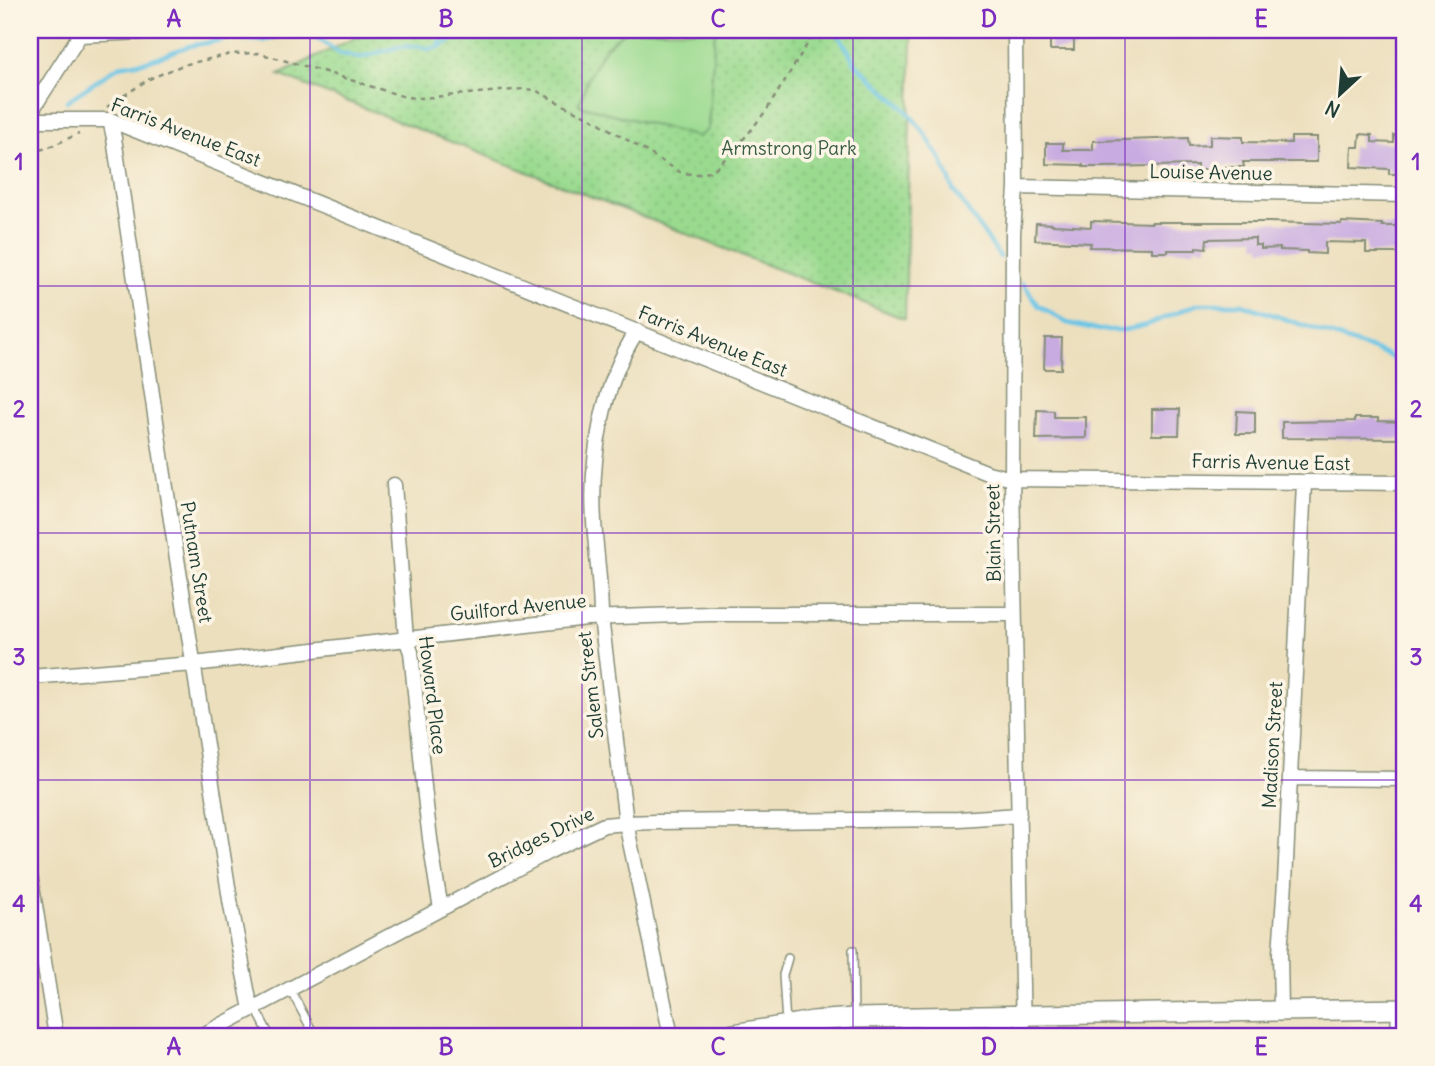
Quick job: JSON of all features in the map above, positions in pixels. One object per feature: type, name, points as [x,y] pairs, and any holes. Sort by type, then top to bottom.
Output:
[{"type":"main road","points":[[721,1036],[854,1018],[1402,1009]]},
{"type":"street","points":[[30,113],[82,32],[184,30]]},
{"type":"street","name":"Blain Street","points":[[1015,30],[1012,479],[1023,1036]]},
{"type":"street","name":"Farris Avenue East","points":[[30,120],[105,120],[988,473],[1012,479],[1405,483]]},
{"type":"street","name":"Putnam Street","points":[[105,120],[114,138],[231,906],[253,1008]]},
{"type":"street","name":"Louise Avenue","points":[[1016,187],[1405,195]]},
{"type":"street","name":"Salem Street","points":[[637,331],[609,390],[595,458],[594,519],[601,617],[626,823],[671,1036]]},
{"type":"street","name":"Madison Street","points":[[1281,1010],[1280,953],[1304,482]]},
{"type":"street","name":"Howard Place","points":[[394,485],[406,639],[411,652],[423,774],[442,908]]},
{"type":"street","name":"Guilford Avenue","points":[[30,677],[194,664],[601,617],[709,614],[1014,614]]},
{"type":"street","points":[[1290,778],[1405,779]]},
{"type":"street","name":"Bridges Drive","points":[[201,1036],[604,825],[656,822],[959,819],[1019,815]]},
{"type":"street","points":[[30,874],[36,952],[56,1036]]},
{"type":"street","points":[[1398,1036],[1402,1009]]},
{"type":"lane","points":[[853,950],[854,1018]]},
{"type":"lane","points":[[787,1025],[783,975],[788,958]]},
{"type":"lane","points":[[290,989],[315,1036]]},
{"type":"lane","points":[[253,1008],[270,1036]]},
{"type":"path","points":[[30,151],[43,150],[78,135],[97,131],[105,120],[104,111],[110,104],[149,79],[183,65],[232,54],[258,54],[405,97],[535,90],[591,118],[680,172],[703,174],[713,170],[748,134],[768,108],[816,30]]},
{"type":"green space","name":"Armstrong Park","points":[[371,30],[999,30],[912,36],[905,319],[279,75]]},
{"type":"green space","points":[[626,30],[715,30],[708,129],[698,137],[579,105],[588,78],[604,49]]},
{"type":"building","points":[[1050,30],[1074,30],[1074,50],[1050,50]]},
{"type":"building","points":[[1360,134],[1372,135],[1372,142],[1394,143],[1394,135],[1405,136],[1404,174],[1389,174],[1389,169],[1351,167],[1352,147],[1359,147]]},
{"type":"building","points":[[1210,136],[1243,137],[1243,142],[1291,143],[1291,137],[1317,137],[1317,162],[1243,162],[1244,167],[1222,167],[1222,170],[1197,170],[1197,165],[1083,167],[1046,164],[1046,143],[1063,143],[1063,150],[1093,150],[1093,141],[1188,138],[1189,146],[1210,145]]},
{"type":"building","points":[[1091,221],[1342,222],[1405,226],[1405,253],[1366,253],[1366,243],[1325,242],[1325,254],[1280,248],[1261,249],[1261,245],[1255,245],[1255,238],[1207,239],[1206,248],[1168,252],[1152,252],[1152,248],[1090,247],[1091,243],[1035,240],[1036,223],[1091,227]]},
{"type":"building","points":[[1045,338],[1062,338],[1061,369],[1044,369]]},
{"type":"building","points":[[1152,409],[1180,409],[1179,435],[1152,435]]},
{"type":"building","points":[[1037,410],[1054,411],[1054,417],[1086,417],[1086,438],[1036,439]]},
{"type":"building","points":[[1237,411],[1255,412],[1255,434],[1236,434]]},
{"type":"building","points":[[1355,418],[1405,422],[1405,439],[1282,438],[1282,422],[1355,421]]},
{"type":"waterway","points":[[439,46],[443,30]]},
{"type":"waterway","points":[[67,101],[119,66],[147,61],[189,46],[233,38],[263,41],[285,34],[308,33],[339,53],[359,58],[398,47],[439,47],[454,39],[462,30]]},
{"type":"waterway","points":[[836,30],[856,64],[904,108],[921,128],[942,161],[954,191],[1000,257]]},
{"type":"waterway","points":[[1023,283],[1038,305],[1067,323],[1099,330],[1124,330],[1147,325],[1198,304],[1242,304],[1386,354],[1405,367]]}]
